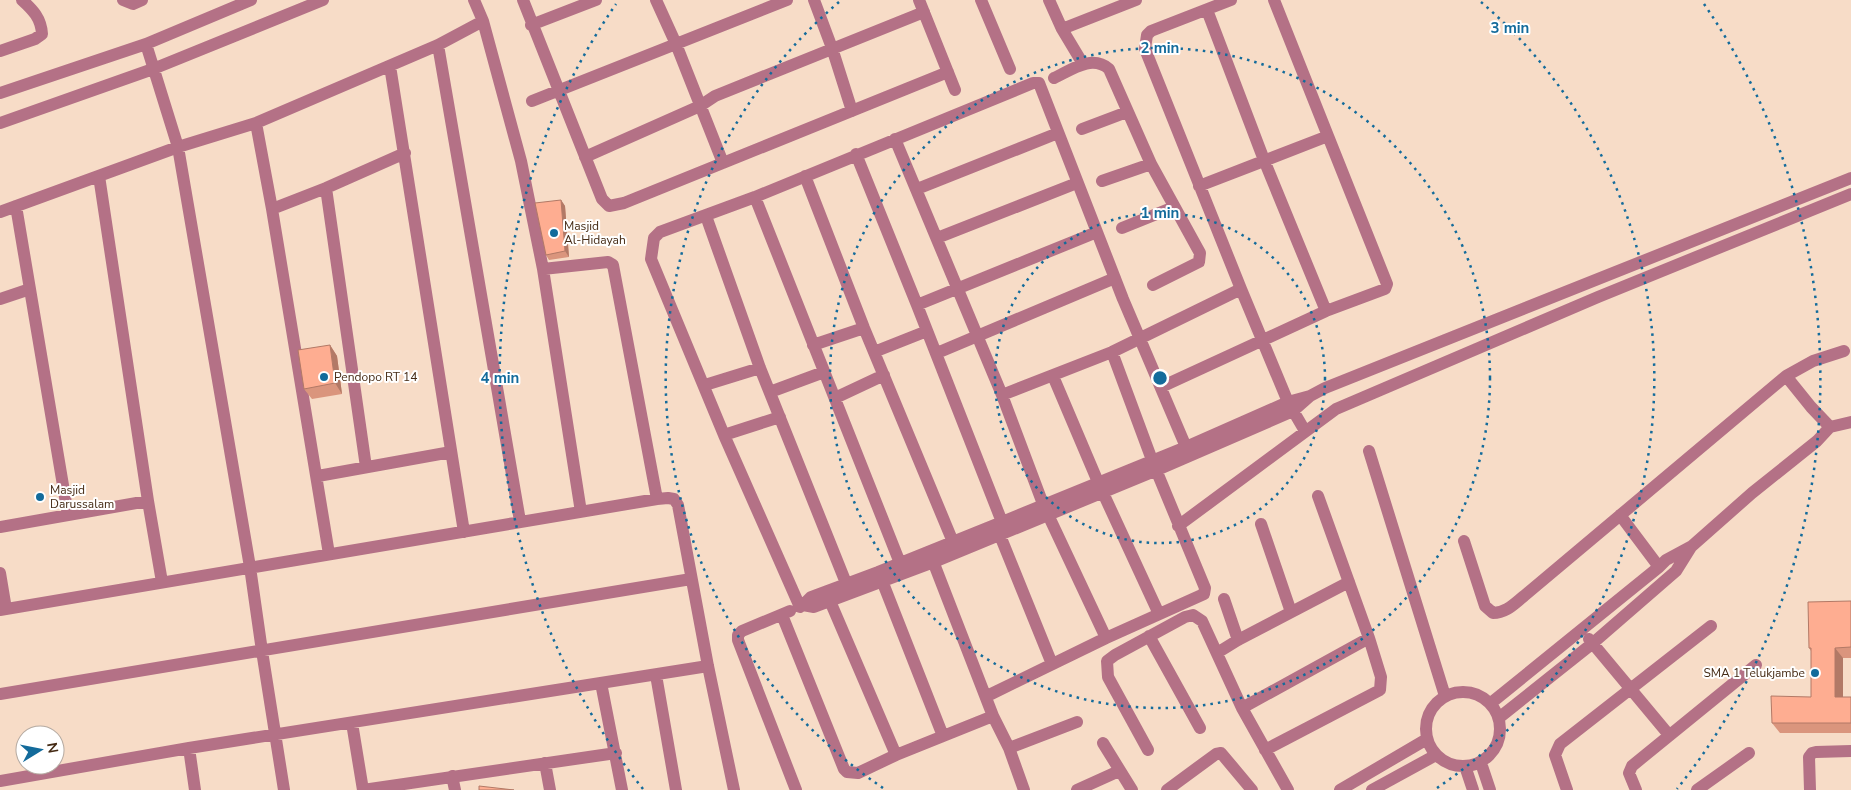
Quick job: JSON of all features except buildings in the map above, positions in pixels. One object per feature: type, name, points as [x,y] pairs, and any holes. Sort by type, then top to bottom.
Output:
[{"type":"street","points":[[0,51],[35,39],[42,34],[41,23],[34,11],[22,0]]},
{"type":"street","points":[[123,0],[133,4],[142,0]]},
{"type":"street","points":[[0,93],[146,44],[251,0]]},
{"type":"street","points":[[0,123],[153,69],[323,0]]},
{"type":"street","points":[[474,0],[483,21],[522,161],[544,269],[581,512]]},
{"type":"street","points":[[523,0],[602,199],[609,206],[624,203],[948,72]]},
{"type":"street","points":[[531,24],[596,0]]},
{"type":"street","points":[[656,0],[676,44],[723,163]]},
{"type":"street","points":[[532,101],[787,0]]},
{"type":"street","points":[[814,0],[852,110]]},
{"type":"street","points":[[981,0],[1010,69]]},
{"type":"street","points":[[1049,0],[1062,29],[1083,64]]},
{"type":"street","points":[[1062,29],[1136,0]]},
{"type":"street","points":[[1230,0],[1151,31],[1147,35],[1146,49],[1262,340],[1291,406],[1305,430]]},
{"type":"street","points":[[1161,387],[1326,311],[1385,289],[1387,284],[1274,0]]},
{"type":"street","points":[[585,157],[700,106],[715,96],[832,48],[922,6],[955,90]]},
{"type":"street","points":[[1207,10],[1264,160],[1326,311]]},
{"type":"street","points":[[0,212],[178,147],[256,123],[438,45],[483,21]]},
{"type":"street","points":[[146,44],[178,147],[250,567],[274,735],[284,790]]},
{"type":"street","points":[[438,45],[520,522]]},
{"type":"street","points":[[1054,78],[1083,64],[1095,62],[1104,64],[1110,69],[1151,164],[1200,253],[1199,262],[1153,285]]},
{"type":"street","points":[[390,66],[464,532]]},
{"type":"street","points":[[801,606],[724,435],[705,385],[651,259],[654,238],[660,232],[755,197],[856,154],[1036,83],[1041,85],[1115,278],[1186,447]]},
{"type":"street","points":[[1082,128],[1127,112]]},
{"type":"street","points":[[256,123],[330,554]]},
{"type":"street","points":[[917,189],[1058,132]]},
{"type":"street","points":[[1199,186],[1328,136]]},
{"type":"street","points":[[895,139],[1002,395],[1046,509],[1106,638]]},
{"type":"street","points":[[272,209],[326,188],[405,153]]},
{"type":"street","points":[[856,154],[937,353],[999,527],[1052,664]]},
{"type":"street","points":[[1102,182],[1151,164]]},
{"type":"street","points":[[99,176],[162,582]]},
{"type":"street","points":[[805,176],[864,328],[953,542]]},
{"type":"street","points":[[828,596],[846,583],[880,577],[900,563],[932,557],[953,542],[999,527],[1155,465],[1291,406],[1325,388],[1851,178]]},
{"type":"street","points":[[937,238],[1077,183]]},
{"type":"street","points":[[326,188],[366,467]]},
{"type":"street","points":[[1178,526],[1305,430],[1336,409],[1598,297],[1851,194]]},
{"type":"street","points":[[755,197],[900,563]]},
{"type":"street","points":[[16,206],[68,514]]},
{"type":"street","points":[[1122,228],[1174,207]]},
{"type":"street","points":[[706,216],[760,368],[846,583]]},
{"type":"street","points":[[918,305],[1097,232]]},
{"type":"street","points":[[544,269],[608,262],[613,265],[657,499]]},
{"type":"street","points":[[937,353],[977,338],[1115,278]]},
{"type":"street","points":[[1592,281],[1598,297]]},
{"type":"street","points":[[0,299],[30,289]]},
{"type":"street","points":[[1002,395],[1112,352],[1241,289]]},
{"type":"street","points":[[813,346],[864,328]]},
{"type":"street","points":[[874,352],[927,331]]},
{"type":"street","points":[[1464,541],[1485,606],[1493,613],[1500,613],[1786,376],[1813,361],[1844,351]]},
{"type":"street","points":[[987,696],[1106,638],[1201,597],[1205,591],[1178,526],[1112,352]]},
{"type":"street","points":[[705,385],[760,368]]},
{"type":"street","points":[[770,392],[824,372]]},
{"type":"street","points":[[835,398],[884,375]]},
{"type":"street","points":[[1053,376],[1100,486],[1159,614]]},
{"type":"street","points":[[1786,376],[1830,427]]},
{"type":"street","points":[[1325,388],[1336,409]]},
{"type":"street","points":[[1155,465],[1186,447],[1291,406]]},
{"type":"street","points":[[724,435],[780,417]]},
{"type":"street","points":[[1491,703],[1582,631],[1666,560],[1692,546],[1752,492],[1817,442],[1830,427],[1851,422]]},
{"type":"street","points":[[1369,451],[1445,696]]},
{"type":"street","points":[[318,476],[451,452]]},
{"type":"street","points":[[1265,750],[1380,690],[1381,677],[1369,638],[1318,496]]},
{"type":"street","points":[[0,573],[3,610],[657,499],[674,499],[678,506],[708,666],[734,790]]},
{"type":"street","points":[[0,527],[148,500]]},
{"type":"street","points":[[1620,515],[1660,567]]},
{"type":"street","points":[[1261,524],[1291,612]]},
{"type":"street","points":[[796,790],[738,640],[738,635],[742,631],[801,606],[812,597],[828,596],[880,577],[932,557],[999,527]]},
{"type":"street","points":[[1500,717],[1593,644],[1676,572],[1692,546]]},
{"type":"street","points":[[932,557],[987,696],[993,716],[1009,748],[1024,790]]},
{"type":"street","points":[[880,577],[943,736]]},
{"type":"street","points":[[0,694],[691,579]]},
{"type":"street","points":[[1217,653],[1238,640],[1349,582]]},
{"type":"street","points":[[828,596],[896,755]]},
{"type":"street","points":[[1224,599],[1238,640]]},
{"type":"street","points":[[782,615],[844,769],[847,772],[858,773],[896,755],[993,716]]},
{"type":"street","points":[[1148,750],[1108,676],[1107,661],[1149,636],[1185,617],[1193,615],[1202,621],[1242,708],[1288,790]]},
{"type":"street","points":[[1567,790],[1556,762],[1556,749],[1560,744],[1711,626]]},
{"type":"street","points":[[1582,631],[1669,735]]},
{"type":"street","points":[[1149,636],[1200,728]]},
{"type":"street","points":[[1242,708],[1369,638]]},
{"type":"street","points":[[1636,790],[1629,773],[1630,769],[1756,665]]},
{"type":"street","points":[[0,781],[189,748],[708,666]]},
{"type":"street","points":[[656,675],[676,790]]},
{"type":"street","points":[[601,683],[622,790]]},
{"type":"street","points":[[1461,691],[1477,694],[1491,703],[1500,717],[1501,734],[1496,750],[1481,763],[1465,766],[1451,765],[1436,755],[1427,739],[1426,726],[1428,714],[1435,703],[1445,696],[1461,691]]},
{"type":"street","points":[[1009,748],[1077,722]]},
{"type":"street","points":[[352,723],[363,790],[616,753]]},
{"type":"street","points":[[1340,790],[1427,739]]},
{"type":"street","points":[[1103,743],[1132,790]]},
{"type":"street","points":[[189,748],[195,790]]},
{"type":"street","points":[[1810,790],[1809,758],[1812,754],[1816,752],[1851,751]]},
{"type":"street","points":[[1166,790],[1216,754],[1221,753],[1252,790]]},
{"type":"street","points":[[1697,790],[1749,753]]},
{"type":"street","points":[[1372,790],[1436,755]]},
{"type":"street","points":[[545,763],[550,790]]},
{"type":"street","points":[[1481,763],[1490,790]]},
{"type":"street","points":[[1465,766],[1474,790]]},
{"type":"street","points":[[1077,790],[1119,771]]},
{"type":"street","points":[[452,776],[454,790]]},
{"type":"place","name":"Masjid Al-Hidayah","points":[[554,233]]},
{"type":"place","name":"Pendopo RT 14","points":[[324,377]]},
{"type":"place","name":"Masjid Darussalam","points":[[40,497]]},
{"type":"place","name":"SMA 1 Telukjambe","points":[[1815,673]]}]
